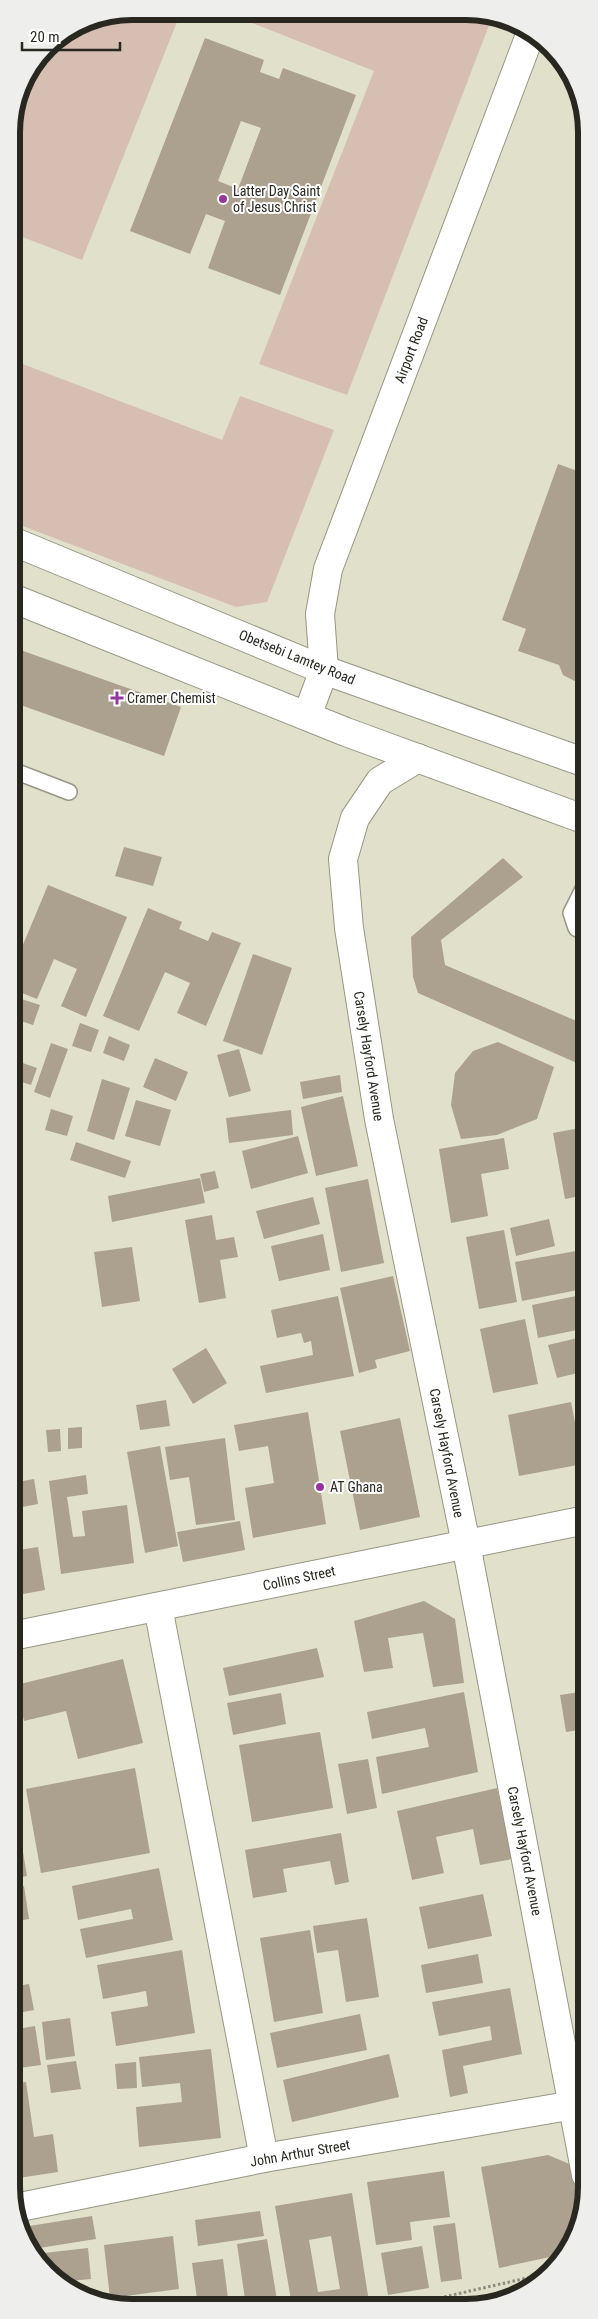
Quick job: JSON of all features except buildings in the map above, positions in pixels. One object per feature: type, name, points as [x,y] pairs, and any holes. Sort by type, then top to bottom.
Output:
[{"type":"street","name":"Airport Road","points":[[324,670],[320,614],[328,569],[528,39]]},
{"type":"street","name":"Obetsebi Lamtey Road","points":[[20,544],[324,670],[578,760]]},
{"type":"street","points":[[20,601],[307,716],[578,817]]},
{"type":"street","points":[[307,716],[316,697],[324,670]]},
{"type":"street","name":"Carsely Hayford Avenue","points":[[418,758],[380,781],[355,818],[343,858],[349,928],[379,1120],[578,2094]]},
{"type":"street","name":"Collins Street","points":[[20,1634],[578,1522]]},
{"type":"street","points":[[158,1607],[264,2158]]},
{"type":"street","name":"John Arthur Street","points":[[22,2207],[264,2158],[578,2104]]},
{"type":"lane","points":[[20,773],[69,792]]},
{"type":"lane","points":[[578,899],[571,913],[578,929]]},
{"type":"path","points":[[435,2299],[532,2277]]},
{"type":"shaded area","points":[[124,20],[178,20],[82,260],[20,236],[20,124],[28,89],[39,70],[53,53],[64,43],[89,28]]},
{"type":"shaded area","points":[[244,20],[474,20],[490,23],[347,395],[259,364],[374,71]]},
{"type":"shaded area","points":[[20,363],[222,440],[240,396],[334,430],[267,602],[236,607],[20,525]]},
{"type":"place","name":"Latter Day Saint of Jesus Christ","points":[[223,199]]},
{"type":"place","name":"Cramer Chemist","points":[[117,698]]},
{"type":"place","name":"AT Ghana","points":[[320,1487]]}]
